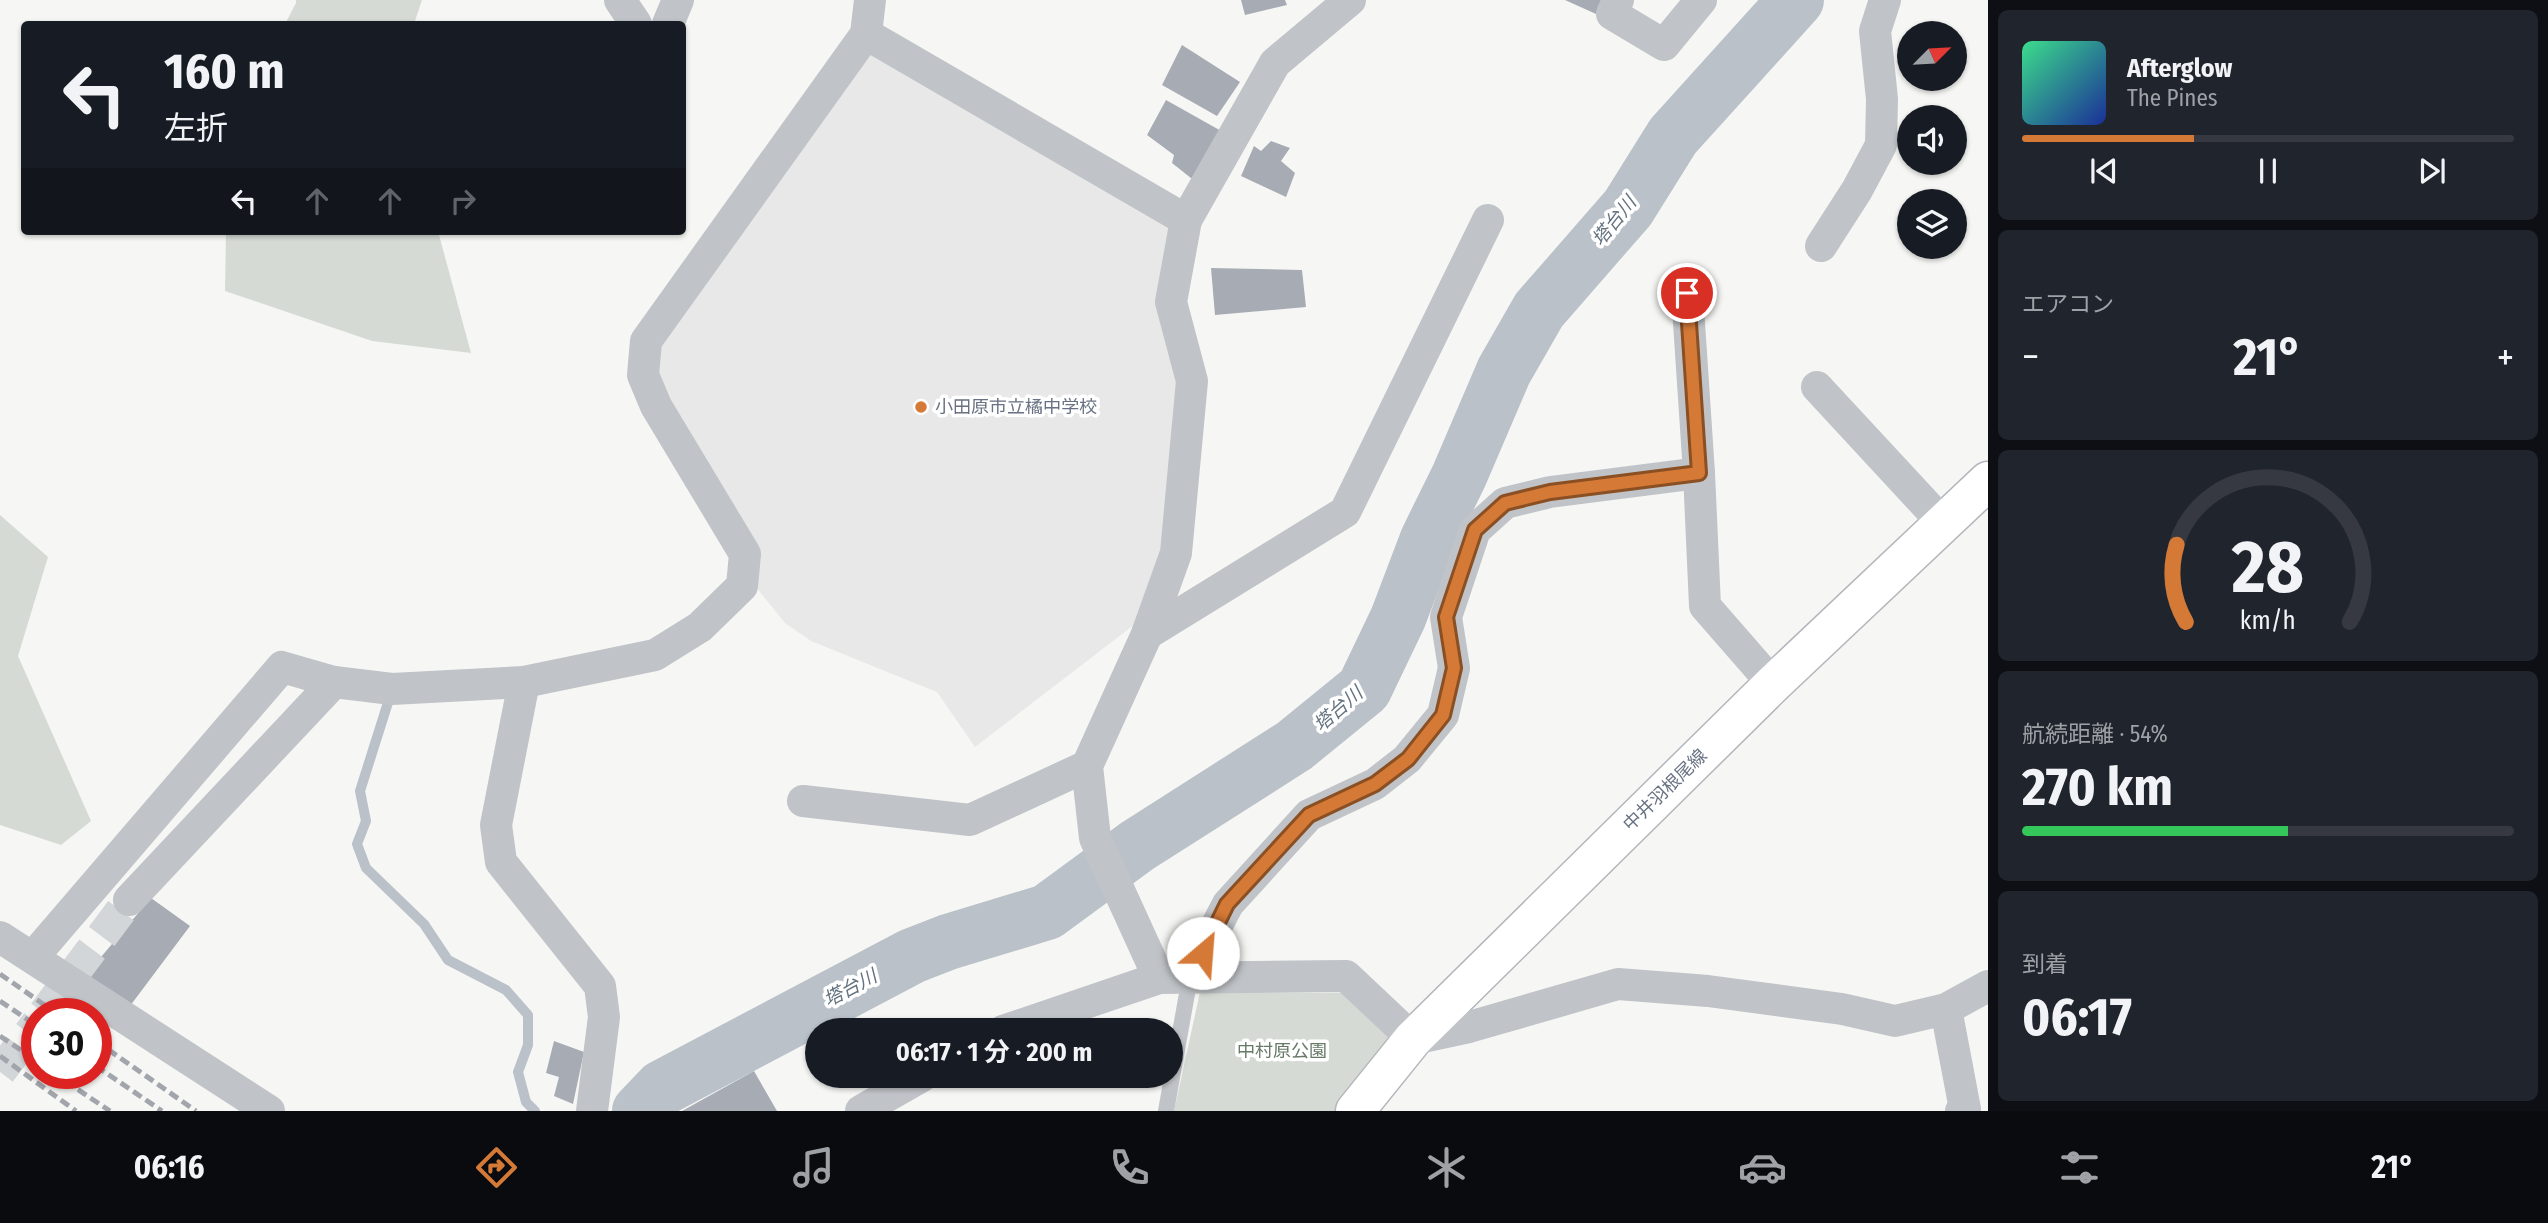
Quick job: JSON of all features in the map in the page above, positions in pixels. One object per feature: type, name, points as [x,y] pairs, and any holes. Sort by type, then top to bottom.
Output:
[{"type":"main road","name":"中井羽根尾線","points":[[1355,1111],[1413,1039],[1773,684],[1988,481]]},
{"type":"street","points":[[620,0],[634,21]]},
{"type":"street","points":[[669,21],[678,0]]},
{"type":"street","points":[[33,957],[282,667],[334,682],[392,689],[524,682],[655,655],[700,627],[743,586],[745,554],[656,406],[643,375],[646,341],[866,34],[870,0]]},
{"type":"street","points":[[1159,978],[1095,838],[1087,766],[1147,634],[1176,553],[1192,381],[1171,302],[1186,220],[1275,63],[1350,0]]},
{"type":"street","points":[[1618,0],[1612,14],[1664,45],[1701,0]]},
{"type":"street","points":[[1821,246],[1857,190],[1881,145],[1882,99],[1875,31],[1885,0]]},
{"type":"street","points":[[866,34],[1186,220]]},
{"type":"street","points":[[1147,634],[1345,512],[1488,220]]},
{"type":"street","points":[[1687,293],[1705,606],[1773,684]]},
{"type":"street","points":[[1817,387],[1943,523]]},
{"type":"street","points":[[1190,978],[1227,904],[1309,815],[1375,784],[1408,759],[1443,715],[1454,668],[1446,617],[1475,530],[1505,503],[1550,492],[1699,473]]},
{"type":"street","points":[[129,900],[334,682]]},
{"type":"street","points":[[524,682],[496,825],[501,862],[600,986],[604,1017],[592,1111]]},
{"type":"street","points":[[803,801],[971,820],[1087,766]]},
{"type":"street","points":[[0,937],[269,1111]]},
{"type":"street","points":[[1041,1018],[1159,978],[1346,976],[1413,1039],[1469,1027],[1618,984],[1708,991],[1842,1009],[1895,1021],[1946,1009],[1988,986]]},
{"type":"street","points":[[1946,1009],[1965,1109],[1961,1111]]},
{"type":"street","points":[[861,1111],[901,1088]]},
{"type":"lane","points":[[1167,1111],[1190,978]]},
{"type":"shaded area","name":"小田原市立橘中学校","points":[[871,43],[1171,218],[1199,423],[1152,611],[975,747],[937,692],[811,641],[785,623],[747,576],[646,361]]},
{"type":"green space","points":[[296,0],[422,0],[415,21],[287,21]]},
{"type":"green space","points":[[226,235],[439,235],[471,353],[372,341],[225,291]]},
{"type":"green space","points":[[0,515],[48,557],[18,656],[91,821],[61,845],[0,825]]},
{"type":"green space","name":"中村原公園","points":[[1200,992],[1341,993],[1390,1039],[1337,1111],[1174,1111],[1179,1088],[1183,1088],[1183,1070]]},
{"type":"building","points":[[1241,0],[1285,0],[1287,5],[1245,15]]},
{"type":"building","points":[[1565,0],[1607,0],[1599,4],[1596,14]]},
{"type":"building","points":[[1182,45],[1240,82],[1217,116],[1162,85]]},
{"type":"building","points":[[1166,100],[1223,132],[1201,186],[1172,163],[1174,155],[1147,135]]},
{"type":"building","points":[[1271,141],[1290,148],[1281,161],[1295,173],[1286,197],[1241,176],[1254,146],[1261,151]]},
{"type":"building","points":[[1211,268],[1302,270],[1306,307],[1215,315]]},
{"type":"building","points":[[151,898],[190,926],[127,1010],[84,977]]},
{"type":"building","points":[[554,1041],[584,1052],[573,1104],[554,1096],[559,1077],[546,1073]]},
{"type":"building","points":[[754,1071],[777,1111],[682,1111]]},
{"type":"waterway","name":"塔台川","points":[[640,1111],[662,1088],[912,956],[948,942],[1047,912],[1137,846],[1294,746],[1364,689],[1398,618],[1428,539],[1459,476],[1504,371],[1539,310],[1628,208],[1673,136],[1796,0]]},
{"type":"waterway","points":[[391,693],[360,791],[366,821],[357,844],[366,868],[424,924],[448,960],[506,990],[528,1015],[528,1045],[518,1072],[526,1102],[535,1111]]},
{"type":"tunnel","points":[[55,998],[129,900]]},
{"type":"tunnel","points":[[0,1072],[21,1044]]},
{"type":"railway","points":[[0,974],[34,998]]},
{"type":"railway","points":[[0,1001],[21,1015]]},
{"type":"railway","points":[[0,1036],[21,1050]]},
{"type":"railway","points":[[112,1052],[196,1111]]},
{"type":"railway","points":[[0,1056],[76,1111]]},
{"type":"railway","points":[[112,1077],[162,1111]]},
{"type":"railway","points":[[77,1089],[110,1111]]},
{"type":"place","name":"小田原市立橘中学校","points":[[921,407]]},
{"type":"route","points":[[1203,953],[1227,904],[1309,815],[1375,784],[1408,759],[1443,715],[1454,668],[1446,617],[1475,530],[1505,503],[1550,492],[1699,473],[1687,293]]}]
